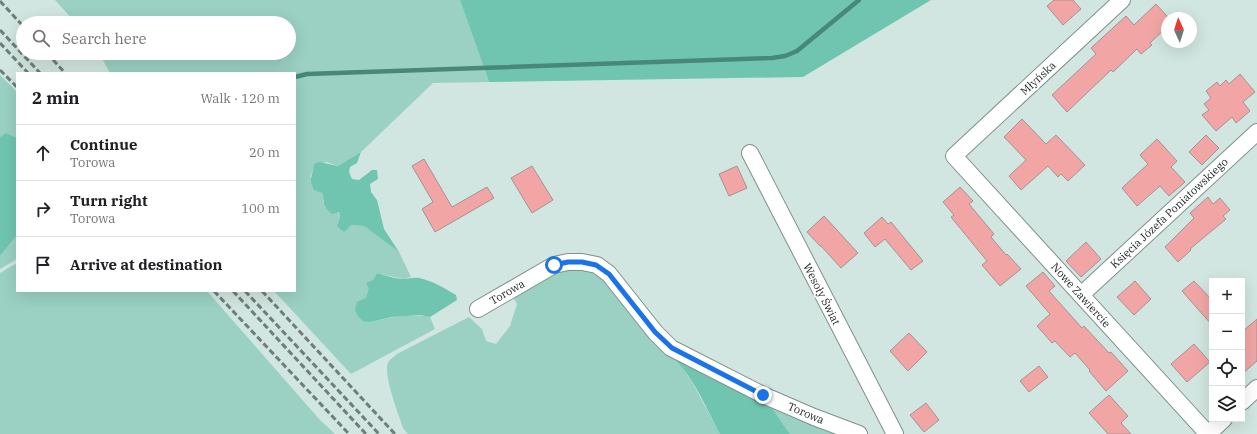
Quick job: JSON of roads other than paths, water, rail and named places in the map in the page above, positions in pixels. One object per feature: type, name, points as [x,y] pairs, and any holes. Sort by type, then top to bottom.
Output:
[{"type":"street","name":"Młyńska","points":[[954,156],[1105,6],[1122,0]]},
{"type":"street","name":"Księcia Józefa Poniatowskiego","points":[[1081,295],[1257,132]]},
{"type":"street","name":"Wesoły Świat","points":[[750,153],[895,434]]},
{"type":"street","name":"Nowe Zawiercie","points":[[954,156],[1208,434]]},
{"type":"street","name":"Torowa","points":[[478,308],[554,265],[568,262],[582,262],[596,265],[609,274],[655,332],[672,348],[763,395],[858,434]]},
{"type":"street","points":[[1245,399],[1257,388]]},
{"type":"street","points":[[1208,434],[1221,422]]},
{"type":"waterway","points":[[296,77],[307,74],[772,58],[785,56],[797,51],[859,0]]},
{"type":"railway","points":[[0,1],[16,18]]},
{"type":"railway","points":[[0,30],[16,47]]},
{"type":"railway","points":[[0,43],[27,72]]},
{"type":"railway","points":[[28,60],[39,72]]},
{"type":"railway","points":[[53,60],[64,72]]},
{"type":"railway","points":[[0,70],[16,86]]},
{"type":"railway","points":[[215,292],[349,434]]},
{"type":"railway","points":[[234,292],[366,434]]},
{"type":"railway","points":[[246,292],[379,434]]},
{"type":"railway","points":[[263,292],[395,434]]}]
